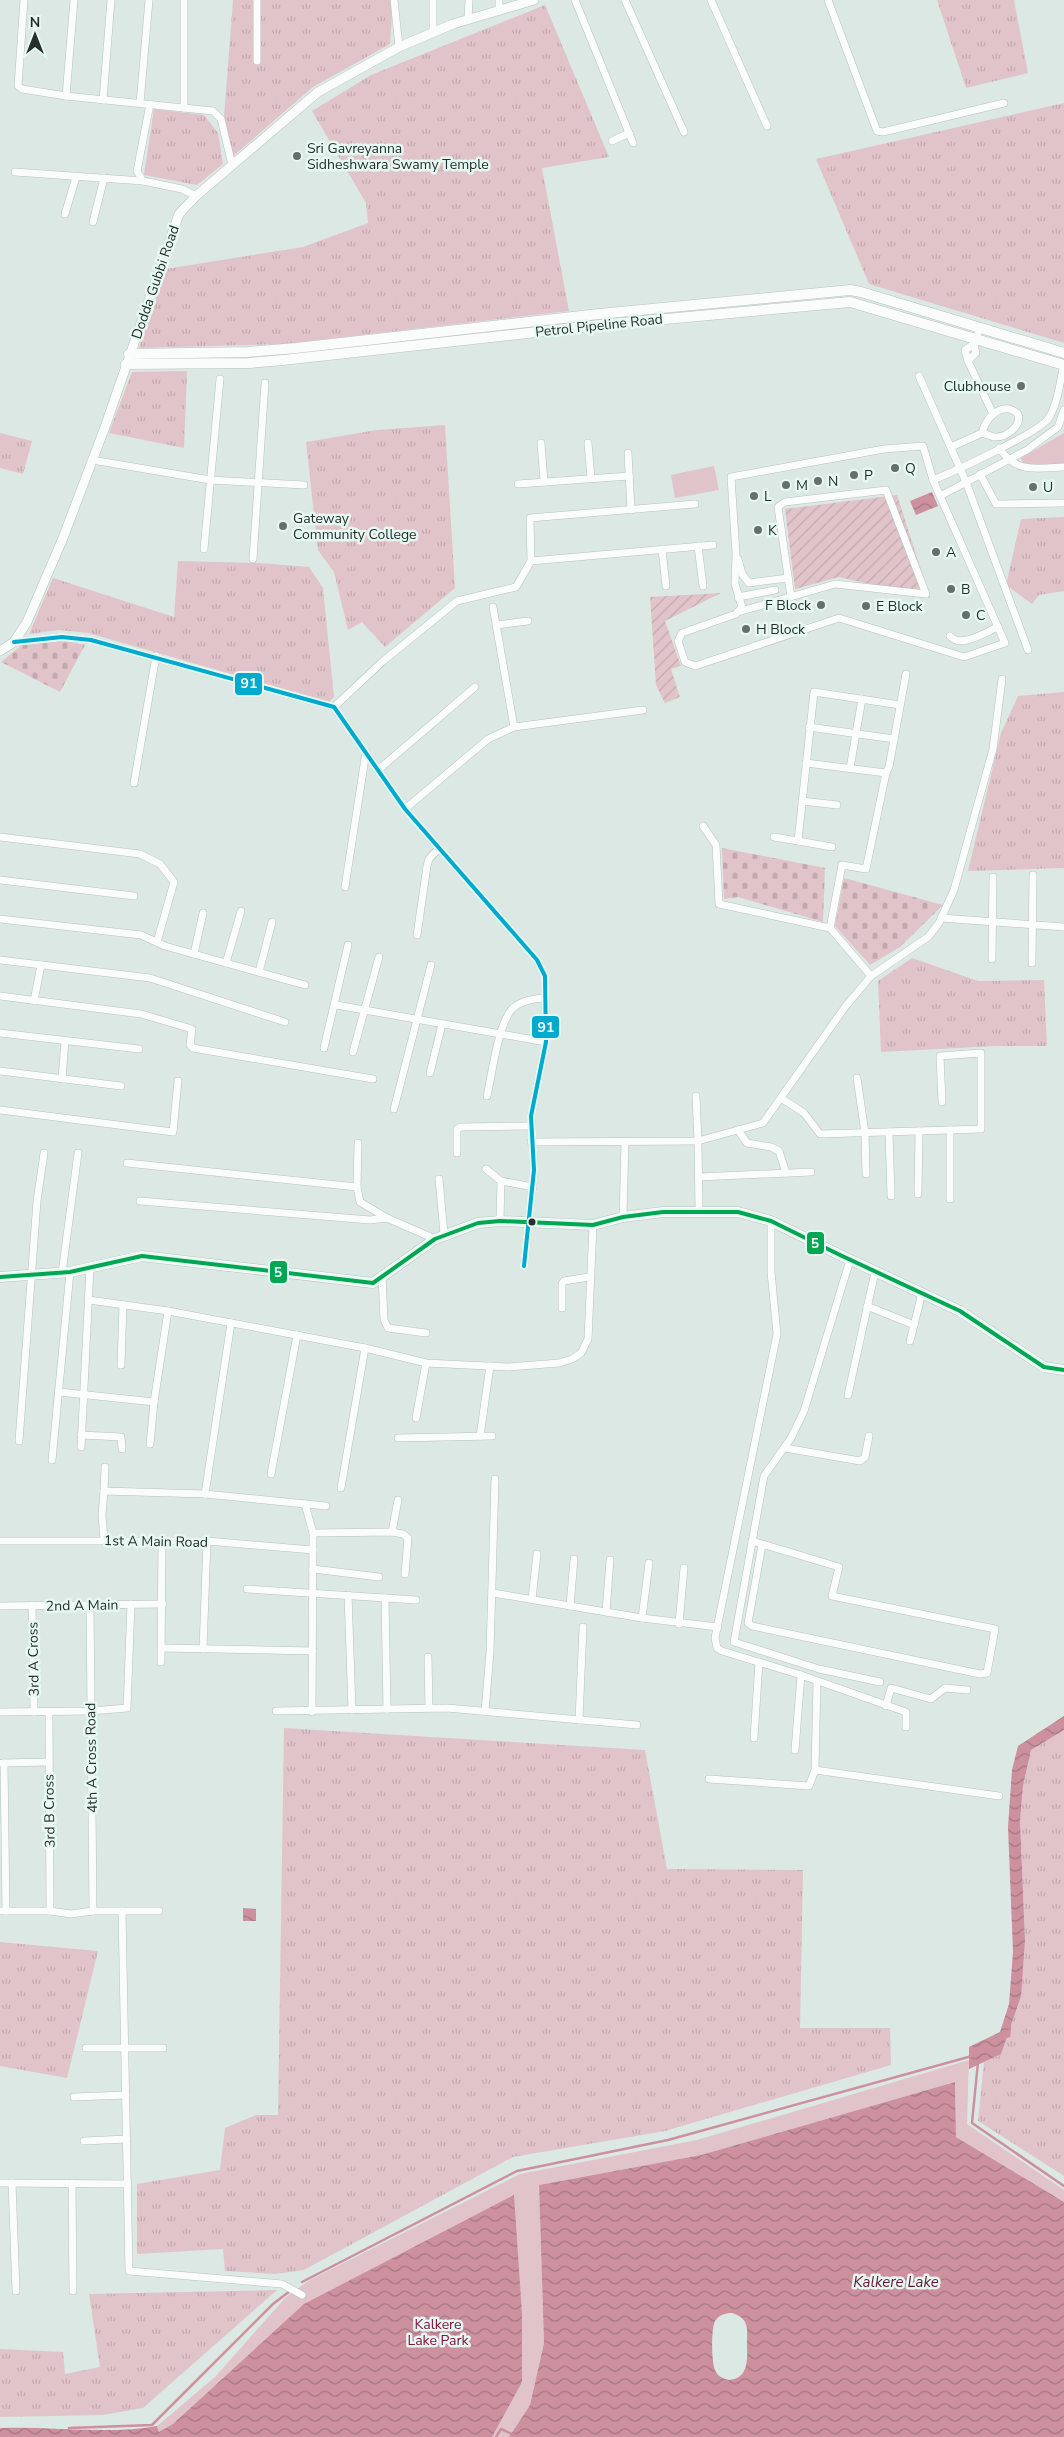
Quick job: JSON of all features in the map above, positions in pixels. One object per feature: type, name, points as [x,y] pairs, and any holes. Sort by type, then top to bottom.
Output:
[{"type":"main road","name":"Petrol Pipeline Road","points":[[129,354],[248,352],[758,297],[850,290],[1064,353]]},
{"type":"main road","name":"Petrol Pipeline Road","points":[[126,364],[249,363],[760,308],[850,302],[975,341],[1064,365]]},
{"type":"main road","points":[[0,1277],[66,1273],[142,1256],[373,1283],[440,1236],[478,1223],[500,1220],[593,1225],[624,1217],[699,1210],[738,1212],[771,1221],[960,1311],[1044,1367],[1064,1370]]},
{"type":"street","points":[[24,0],[18,86],[27,91],[213,111],[221,119],[232,165]]},
{"type":"street","points":[[66,96],[74,0]]},
{"type":"street","points":[[104,100],[111,0]]},
{"type":"street","points":[[140,103],[150,0]]},
{"type":"street","points":[[184,0],[184,108]]},
{"type":"street","points":[[257,0],[257,62]]},
{"type":"street","points":[[394,0],[399,47]]},
{"type":"street","points":[[433,0],[433,32]]},
{"type":"street","points":[[468,20],[469,0]]},
{"type":"street","points":[[498,11],[499,0]]},
{"type":"street","name":"Dodda Gubbi Road","points":[[0,651],[14,642],[27,622],[38,597],[92,460],[179,214],[196,196],[318,92],[399,47],[433,32],[534,0]]},
{"type":"street","points":[[575,0],[633,143]]},
{"type":"street","points":[[625,0],[684,132]]},
{"type":"street","points":[[711,0],[768,126]]},
{"type":"street","points":[[828,0],[877,131],[883,132],[1004,103]]},
{"type":"street","points":[[142,180],[137,170],[150,104]]},
{"type":"street","points":[[612,141],[629,132]]},
{"type":"street","points":[[15,172],[142,180],[182,189],[196,196]]},
{"type":"street","points":[[65,214],[76,177]]},
{"type":"street","points":[[93,222],[104,178]]},
{"type":"street","points":[[980,328],[975,341],[976,353],[968,361],[993,414]]},
{"type":"street","points":[[455,329],[456,340]]},
{"type":"street","points":[[934,480],[960,469],[1046,421],[1054,405],[1064,365]]},
{"type":"street","points":[[918,376],[966,482],[1028,650]]},
{"type":"street","points":[[204,549],[220,379]]},
{"type":"street","points":[[253,559],[265,382]]},
{"type":"street","points":[[951,447],[982,433],[995,437],[1000,436],[1016,428],[1020,421],[1018,414],[1011,409],[1002,409],[993,414],[986,422],[982,433]]},
{"type":"street","points":[[940,496],[1027,450],[1061,425],[1064,410]]},
{"type":"street","points":[[541,443],[544,482]]},
{"type":"street","points":[[588,443],[591,478]]},
{"type":"street","points":[[738,612],[742,607],[735,584],[736,554],[731,477],[884,449],[923,446],[940,496],[1005,643],[964,657],[839,618],[695,666],[684,662],[678,641],[682,633],[738,612],[791,597],[835,584],[926,594],[886,490],[785,502],[778,507],[791,597]]},
{"type":"street","points":[[999,448],[1007,460],[1025,468],[1064,467]]},
{"type":"street","points":[[628,453],[632,510]]},
{"type":"street","points":[[92,460],[210,480],[304,485]]},
{"type":"street","points":[[980,474],[996,504],[1064,503]]},
{"type":"street","points":[[518,484],[629,476]]},
{"type":"street","points":[[334,707],[382,662],[457,601],[516,587],[531,561],[530,518],[695,504]]},
{"type":"street","points":[[531,561],[713,545]]},
{"type":"street","points":[[698,546],[703,586]]},
{"type":"street","points":[[662,549],[666,586]]},
{"type":"street","points":[[736,554],[742,574],[749,583],[788,578]]},
{"type":"street","points":[[738,596],[775,590]]},
{"type":"street","points":[[493,607],[514,727]]},
{"type":"street","points":[[497,624],[528,621]]},
{"type":"street","points":[[950,636],[953,640],[962,642],[998,627]]},
{"type":"street","points":[[14,642],[62,637],[91,640],[156,656],[334,707],[405,809],[537,960],[545,976],[546,1042],[531,1116],[534,1170],[524,1266]]},
{"type":"street","points":[[134,782],[156,656]]},
{"type":"street","points":[[830,928],[842,865],[866,869],[886,773],[889,767],[906,674]]},
{"type":"street","points":[[531,1142],[698,1141],[763,1123],[845,1007],[871,976],[928,937],[941,918],[954,890],[993,749],[1002,679]]},
{"type":"street","points":[[378,770],[475,687]]},
{"type":"street","points":[[798,841],[814,692],[900,705]]},
{"type":"street","points":[[850,768],[862,699]]},
{"type":"street","points":[[405,809],[488,739],[514,727],[643,710]]},
{"type":"street","points":[[809,727],[894,739]]},
{"type":"street","points":[[345,887],[366,752]]},
{"type":"street","points":[[806,763],[886,773]]},
{"type":"street","points":[[802,801],[837,805]]},
{"type":"street","points":[[703,826],[716,845],[719,904],[830,928],[871,976]]},
{"type":"street","points":[[774,837],[832,847]]},
{"type":"street","points":[[0,838],[140,854],[160,864],[174,882],[157,942]]},
{"type":"street","points":[[417,935],[427,866],[429,859],[439,848]]},
{"type":"street","points":[[1032,963],[1033,875]]},
{"type":"street","points":[[992,959],[993,877]]},
{"type":"street","points":[[0,880],[134,896]]},
{"type":"street","points":[[226,962],[241,911]]},
{"type":"street","points":[[194,954],[203,913]]},
{"type":"street","points":[[941,918],[1064,927]]},
{"type":"street","points":[[0,919],[142,935],[194,954],[305,985]]},
{"type":"street","points":[[258,972],[272,922]]},
{"type":"street","points":[[324,1048],[336,1005],[348,945]]},
{"type":"street","points":[[354,1052],[379,957]]},
{"type":"street","points":[[0,960],[150,978],[284,1022]]},
{"type":"street","points":[[34,1000],[41,965]]},
{"type":"street","points":[[394,1109],[431,965]]},
{"type":"street","points":[[0,996],[141,1014],[192,1029],[190,1045],[193,1048],[373,1079]]},
{"type":"street","points":[[488,1096],[500,1035],[511,1010],[529,1000],[545,998]]},
{"type":"street","points":[[336,1005],[546,1042]]},
{"type":"street","points":[[430,1073],[442,1024]]},
{"type":"street","points":[[0,1033],[139,1049]]},
{"type":"street","points":[[62,1079],[65,1041]]},
{"type":"street","points":[[781,1098],[804,1113],[820,1134],[981,1129],[981,1053],[940,1056],[942,1102]]},
{"type":"street","points":[[0,1071],[121,1086]]},
{"type":"street","points":[[857,1078],[865,1133],[866,1174]]},
{"type":"street","points":[[0,1110],[174,1132],[178,1081]]},
{"type":"street","points":[[696,1096],[699,1210]]},
{"type":"street","points":[[457,1153],[456,1134],[461,1127],[531,1126]]},
{"type":"street","points":[[738,1130],[747,1143],[770,1146],[779,1150],[786,1173]]},
{"type":"street","points":[[950,1130],[950,1199]]},
{"type":"street","points":[[918,1194],[919,1131]]},
{"type":"street","points":[[889,1132],[891,1196]]},
{"type":"street","points":[[624,1217],[625,1142]]},
{"type":"street","points":[[358,1143],[356,1187],[360,1202],[387,1218],[440,1236],[439,1179]]},
{"type":"street","points":[[19,1441],[44,1153]]},
{"type":"street","points":[[52,1460],[59,1392],[66,1273],[78,1153]]},
{"type":"street","points":[[127,1162],[356,1187]]},
{"type":"street","points":[[486,1169],[501,1181],[533,1187]]},
{"type":"street","points":[[698,1177],[811,1172]]},
{"type":"street","points":[[500,1220],[501,1181]]},
{"type":"street","points":[[140,1200],[370,1220],[387,1218]]},
{"type":"street","points":[[771,1221],[771,1272],[776,1334],[718,1627],[716,1648],[801,1675],[906,1712],[906,1728]]},
{"type":"street","points":[[89,1300],[168,1311],[297,1335],[365,1348],[426,1363],[490,1366],[559,1363],[572,1359],[581,1353],[588,1339],[589,1277],[593,1225]]},
{"type":"street","points":[[850,1260],[812,1391],[785,1448],[764,1476],[734,1642],[820,1669],[880,1682]]},
{"type":"street","points":[[81,1447],[90,1267]]},
{"type":"street","points":[[848,1395],[875,1272]]},
{"type":"street","points":[[382,1276],[384,1320],[388,1328],[426,1332]]},
{"type":"street","points":[[562,1308],[562,1284],[564,1281],[589,1277]]},
{"type":"street","points":[[910,1341],[922,1293]]},
{"type":"street","points":[[122,1365],[123,1305]]},
{"type":"street","points":[[867,1306],[914,1325]]},
{"type":"street","points":[[150,1444],[154,1402],[168,1311]]},
{"type":"street","points":[[205,1494],[232,1324]]},
{"type":"street","points":[[271,1474],[297,1335]]},
{"type":"street","points":[[341,1488],[365,1348]]},
{"type":"street","points":[[416,1418],[426,1363]]},
{"type":"street","points":[[480,1436],[490,1366]]},
{"type":"street","points":[[59,1392],[154,1402]]},
{"type":"street","points":[[81,1435],[121,1437],[122,1449]]},
{"type":"street","points":[[398,1438],[492,1436]]},
{"type":"street","points":[[785,1448],[860,1461],[865,1457],[870,1436]]},
{"type":"street","points":[[104,1467],[102,1516],[104,1540]]},
{"type":"street","points":[[485,1711],[492,1592],[495,1479]]},
{"type":"street","points":[[104,1491],[205,1494],[326,1506]]},
{"type":"street","points":[[392,1532],[398,1500]]},
{"type":"street","points":[[305,1504],[313,1533],[312,1712]]},
{"type":"street","points":[[313,1533],[392,1532],[403,1534],[408,1538],[405,1574]]},
{"type":"street","name":"1st A Main Road","points":[[0,1541],[207,1541],[313,1550]]},
{"type":"street","points":[[161,1662],[163,1604],[162,1541]]},
{"type":"street","points":[[203,1649],[207,1541]]},
{"type":"street","points":[[752,1541],[839,1567],[832,1596],[995,1629],[987,1673],[980,1674],[752,1626],[748,1623],[762,1544]]},
{"type":"street","points":[[532,1599],[537,1554]]},
{"type":"street","points":[[570,1606],[574,1559]]},
{"type":"street","points":[[606,1612],[610,1560]]},
{"type":"street","points":[[642,1618],[648,1563]]},
{"type":"street","points":[[679,1624],[684,1568]]},
{"type":"street","points":[[313,1569],[379,1577]]},
{"type":"street","points":[[247,1588],[416,1600]]},
{"type":"street","points":[[492,1592],[679,1624],[718,1627]]},
{"type":"street","points":[[348,1595],[352,1710]]},
{"type":"street","points":[[385,1598],[387,1710]]},
{"type":"street","points":[[0,1712],[91,1712],[127,1708],[131,1604]]},
{"type":"street","name":"2nd A Main","points":[[0,1606],[163,1604]]},
{"type":"street","name":"3rd A Cross","points":[[32,1605],[34,1712]]},
{"type":"street","name":"4th A Cross Road","points":[[90,1605],[92,1911]]},
{"type":"street","points":[[579,1720],[583,1627]]},
{"type":"street","points":[[162,1648],[313,1651]]},
{"type":"street","points":[[428,1657],[429,1708]]},
{"type":"street","points":[[754,1738],[759,1662]]},
{"type":"street","points":[[795,1750],[801,1675]]},
{"type":"street","points":[[710,1779],[809,1786],[815,1770],[817,1682]]},
{"type":"street","points":[[886,1706],[891,1688],[930,1699],[945,1688],[967,1690]]},
{"type":"street","points":[[276,1711],[312,1712],[429,1708],[485,1711],[637,1726]]},
{"type":"street","name":"3rd B Cross","points":[[48,1712],[50,1911]]},
{"type":"street","points":[[49,1762],[2,1763],[3,1911],[50,1911],[71,1914],[92,1911],[159,1911]]},
{"type":"street","points":[[815,1770],[999,1796]]},
{"type":"street","points":[[122,1911],[129,2271],[282,2284],[302,2295]]},
{"type":"street","points":[[86,2048],[163,2048]]},
{"type":"street","points":[[74,2097],[126,2095]]},
{"type":"street","points":[[84,2141],[127,2139]]},
{"type":"street","points":[[0,2183],[128,2184]]},
{"type":"street","points":[[12,2183],[16,2291]]},
{"type":"street","points":[[72,2183],[72,2291]]},
{"type":"green space","points":[[233,0],[393,0],[390,44],[313,87],[232,157],[224,117]]},
{"type":"green space","points":[[937,0],[1014,0],[1028,73],[966,88]]},
{"type":"green space","points":[[545,5],[609,157],[542,168],[569,311],[284,344],[139,348],[166,269],[303,247],[368,223],[366,203],[312,111],[371,75]]},
{"type":"green space","points":[[1064,103],[1064,343],[869,284],[816,159]]},
{"type":"green space","points":[[154,109],[204,115],[218,133],[223,164],[197,185],[144,175]]},
{"type":"green space","points":[[187,371],[184,448],[109,433],[132,372]]},
{"type":"green space","points":[[445,425],[455,588],[385,647],[362,622],[348,630],[334,572],[318,550],[306,442],[377,430]]},
{"type":"green space","points":[[0,433],[32,441],[23,474],[0,468]]},
{"type":"green space","points":[[1064,433],[1064,465],[1024,465],[1021,458]]},
{"type":"green space","points":[[714,466],[719,490],[675,498],[671,475]]},
{"type":"green space","points":[[897,495],[930,598],[839,577],[795,589],[785,509]]},
{"type":"green space","points":[[1064,517],[1064,591],[1039,595],[1032,604],[1006,585],[1021,519]]},
{"type":"green space","points":[[178,561],[259,563],[309,567],[323,588],[334,697],[329,702],[88,633],[59,630],[29,634],[53,578],[174,617]]},
{"type":"green space","points":[[721,593],[665,621],[681,666],[671,669],[680,697],[665,703],[656,685],[650,597]]},
{"type":"green space","points":[[61,640],[85,645],[60,692],[1,662],[22,645]]},
{"type":"green space","points":[[1064,692],[1064,868],[968,871],[1001,733],[1018,696]]},
{"type":"green space","points":[[722,848],[825,868],[823,922],[738,897],[724,899]]},
{"type":"green space","points":[[844,878],[943,905],[900,947],[870,965],[835,926]]},
{"type":"green space","points":[[912,958],[978,981],[1044,980],[1047,1046],[996,1046],[881,1052],[878,981]]},
{"type":"green space","points":[[284,1728],[645,1750],[667,1869],[803,1870],[800,2028],[890,2028],[891,2065],[665,2131],[513,2157],[304,2270],[275,2274],[225,2271],[223,2249],[137,2254],[137,2184],[220,2170],[225,2128],[256,2115],[278,2115]]},
{"type":"green space","points":[[1064,1730],[1064,2176],[978,2121],[984,2062],[1001,2054],[1025,1940],[1020,1821],[1023,1786],[1031,1750]]},
{"type":"green space","points":[[0,1942],[98,1951],[67,2078],[0,2066]]},
{"type":"green space","name":"Kalkere Lake Park","points":[[969,2060],[967,2124],[1064,2190],[1064,2202],[956,2137],[955,2082],[701,2155],[539,2185],[544,2343],[530,2405],[509,2437],[161,2437],[157,2426],[215,2377],[286,2297],[308,2281],[520,2174],[697,2140]]},
{"type":"green space","points":[[277,2290],[143,2408],[103,2415],[0,2417],[0,2349],[63,2352],[65,2374],[100,2367],[89,2294]]},
{"type":"water","points":[[932,492],[938,506],[916,515],[910,501]]},
{"type":"water","points":[[1064,1716],[1064,1730],[1031,1750],[1023,1786],[1020,1821],[1025,1940],[1021,1996],[1001,2054],[969,2069],[969,2047],[1000,2032],[1009,2004],[1013,1952],[1008,1827],[1012,1770],[1018,1746]]},
{"type":"water","points":[[243,1908],[256,1909],[256,1921],[243,1921]]},
{"type":"water","name":"Kalkere Lake","points":[[955,2082],[956,2137],[1064,2202],[1064,2437],[509,2437],[530,2405],[544,2343],[539,2185],[701,2155]],"holes":[[[732,2313],[741,2317],[746,2324],[747,2361],[741,2375],[729,2380],[716,2372],[712,2347],[715,2321],[722,2315]]]},
{"type":"water","name":"Kalkere Lake Park","points":[[514,2195],[522,2314],[522,2382],[492,2437],[0,2437],[0,2428],[120,2430],[157,2426],[159,2432],[173,2424],[304,2304]]},
{"type":"waterway","points":[[1006,2037],[1009,2036],[1010,2027]]},
{"type":"waterway","points":[[302,2282],[517,2171],[668,2140],[972,2056]]},
{"type":"waterway","points":[[978,2062],[972,2123],[1064,2186]]},
{"type":"waterway","points":[[69,2428],[152,2425],[273,2304],[290,2291]]},
{"type":"waterway","points":[[496,2437],[501,2429],[518,2437]]},
{"type":"transit line","name":"91","points":[[14,642],[62,637],[91,640],[334,707],[405,809],[537,960],[545,976],[546,1042],[531,1116],[534,1170],[524,1266]]},
{"type":"transit line","name":"5","points":[[0,1277],[70,1272],[142,1256],[373,1283],[435,1239],[478,1223],[500,1221],[593,1225],[623,1217],[663,1212],[738,1212],[771,1221],[960,1311],[1044,1367],[1064,1370]]},
{"type":"place","name":"Sri Gavreyanna Sidheshwara Swamy Temple","points":[[297,156]]},
{"type":"place","name":"Clubhouse","points":[[1021,386]]},
{"type":"place","name":"Q","points":[[895,468]]},
{"type":"place","name":"P","points":[[854,475]]},
{"type":"place","name":"N","points":[[818,481]]},
{"type":"place","name":"M","points":[[786,485]]},
{"type":"place","name":"U","points":[[1033,487]]},
{"type":"place","name":"L","points":[[754,496]]},
{"type":"place","name":"Gateway Community College","points":[[283,526]]},
{"type":"place","name":"K","points":[[758,530]]},
{"type":"place","name":"A","points":[[936,552]]},
{"type":"place","name":"B","points":[[951,589]]},
{"type":"place","name":"F Block","points":[[821,605]]},
{"type":"place","name":"E Block","points":[[866,606]]},
{"type":"place","name":"C","points":[[966,615]]},
{"type":"place","name":"H Block","points":[[746,629]]}]
